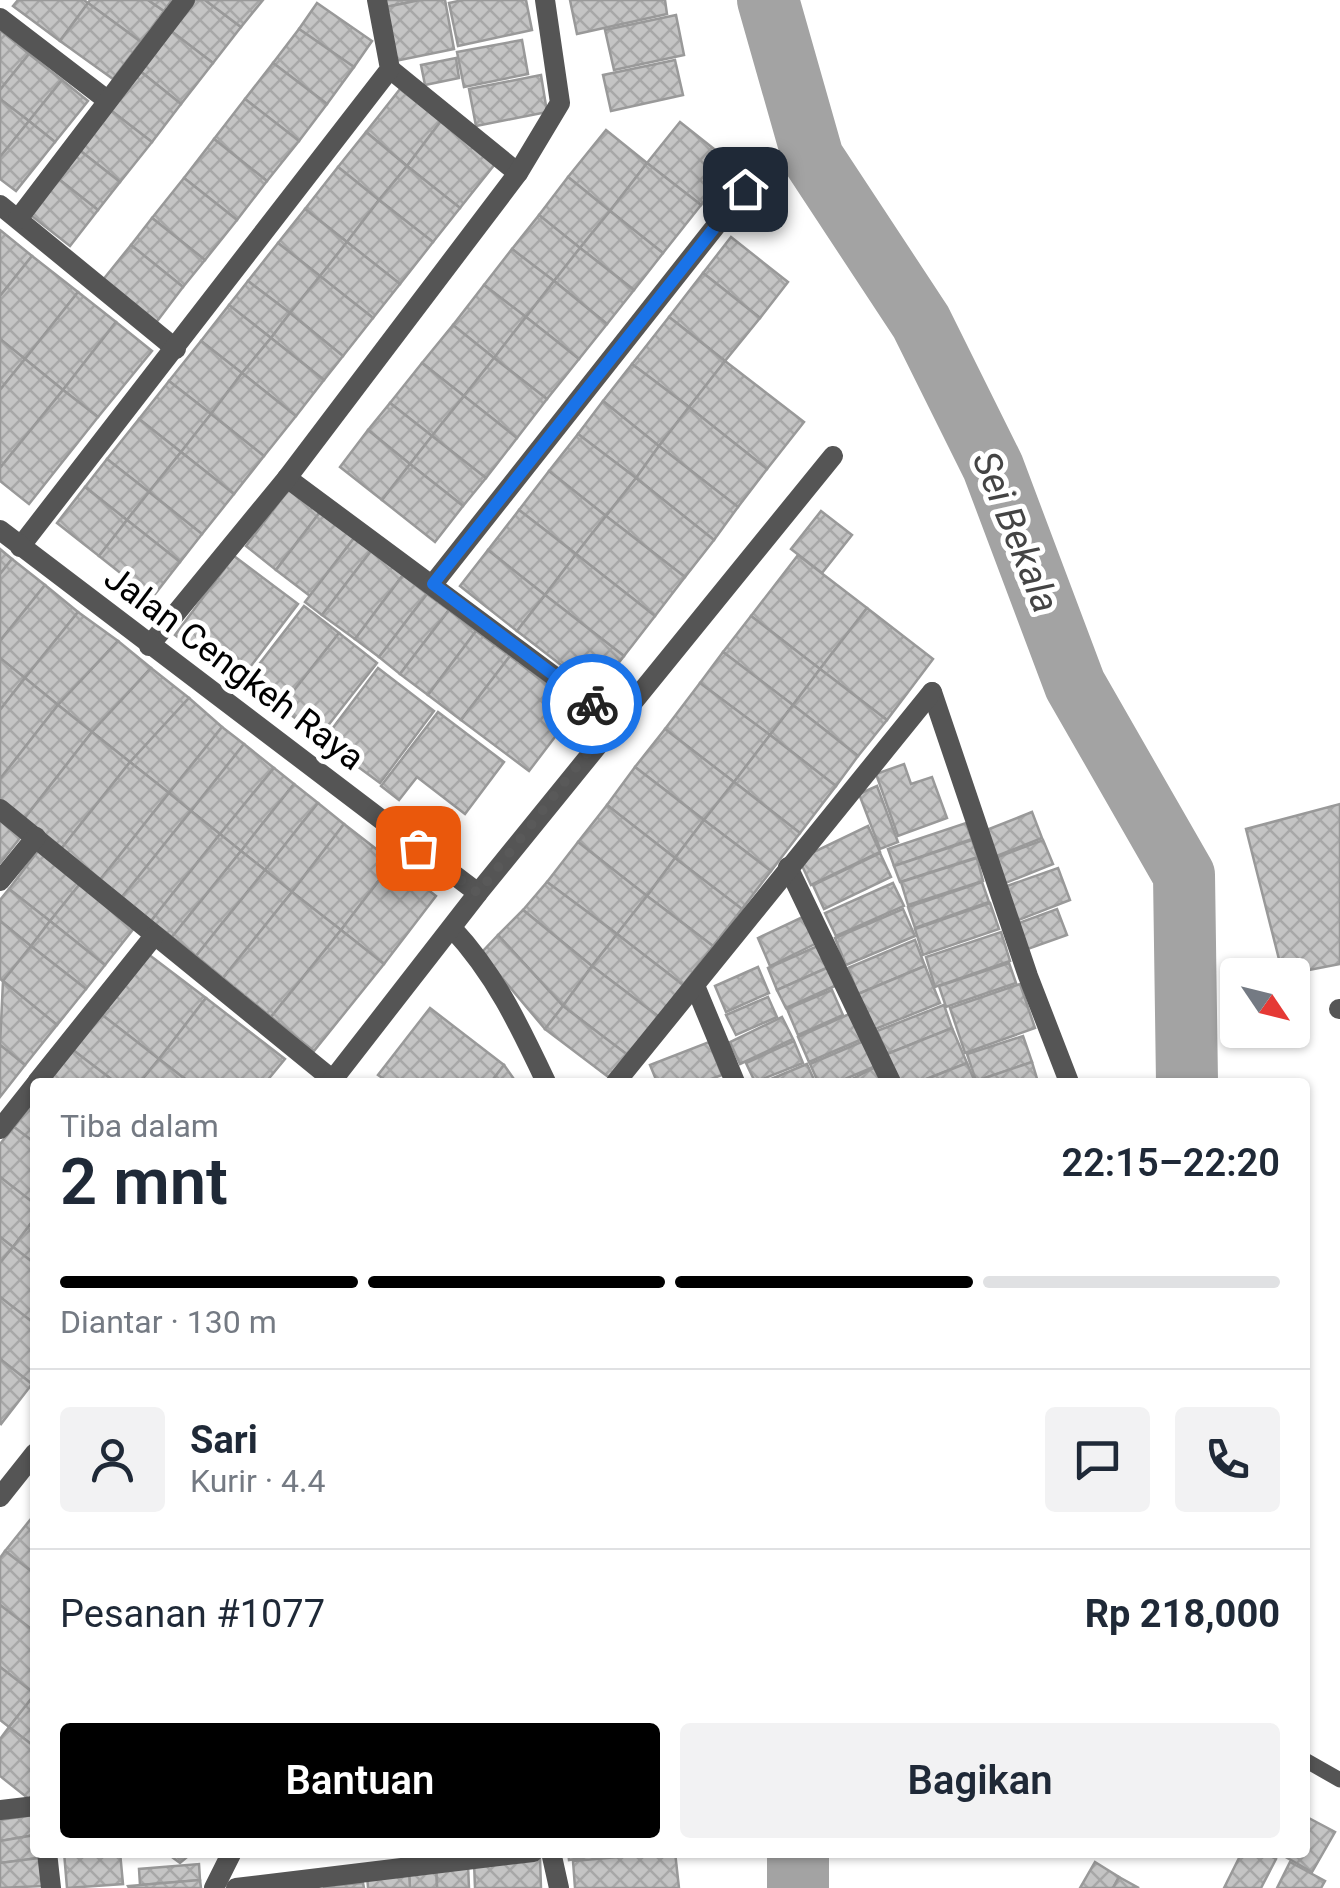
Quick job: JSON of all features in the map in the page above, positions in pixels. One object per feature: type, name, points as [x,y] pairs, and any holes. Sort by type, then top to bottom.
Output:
[{"type":"street","points":[[18,219],[186,0]]},
{"type":"street","points":[[377,0],[390,68],[518,174]]},
{"type":"street","points":[[149,646],[287,478],[518,174],[560,103],[545,0]]},
{"type":"street","points":[[0,18],[107,100]]},
{"type":"street","points":[[20,547],[390,68]]},
{"type":"street","points":[[433,584],[745,189]]},
{"type":"street","points":[[0,205],[176,349]]},
{"type":"street","points":[[334,1078],[613,720],[832,456]]},
{"type":"street","points":[[287,478],[613,720]]},
{"type":"street","name":"Jalan Cengkeh Raya","points":[[0,530],[478,893]]},
{"type":"street","points":[[619,1078],[932,692],[1028,976],[1067,1078]]},
{"type":"street","points":[[0,809],[328,1078]]},
{"type":"street","points":[[0,881],[36,837]]},
{"type":"street","points":[[788,867],[889,1078]]},
{"type":"street","points":[[452,928],[484,962],[512,1008],[544,1078]]},
{"type":"street","points":[[41,1078],[154,936]]},
{"type":"street","points":[[696,988],[733,1078]]},
{"type":"street","points":[[0,1129],[30,1092]]},
{"type":"street","points":[[0,1497],[30,1459]]},
{"type":"street","points":[[0,1810],[30,1807]]},
{"type":"street","points":[[48,1858],[51,1888]]},
{"type":"street","points":[[214,1888],[229,1858]]},
{"type":"street","points":[[236,1888],[484,1858]]},
{"type":"street","points":[[553,1858],[559,1888]]},
{"type":"lane","points":[[1310,1763],[1340,1780]]},
{"type":"building","points":[[18,0],[88,3],[60,41],[13,6]]},
{"type":"building","points":[[148,0],[164,11],[141,42],[88,3]]},
{"type":"building","points":[[148,0],[172,0],[164,11]]},
{"type":"building","points":[[195,0],[205,0],[241,27],[213,63],[171,31]]},
{"type":"building","points":[[205,0],[263,0],[241,27]]},
{"type":"building","points":[[384,0],[420,0],[386,7]]},
{"type":"building","points":[[445,0],[454,49],[395,61],[386,7]]},
{"type":"building","points":[[526,0],[532,30],[458,46],[449,3]]},
{"type":"building","points":[[570,0],[665,0],[667,14],[577,34]]},
{"type":"building","points":[[88,3],[141,42],[113,79],[60,41]]},
{"type":"building","points":[[317,3],[372,41],[354,67],[299,29]]},
{"type":"building","points":[[676,15],[684,55],[614,70],[605,30]]},
{"type":"building","points":[[299,29],[354,67],[327,104],[273,63]]},
{"type":"building","points":[[0,30],[29,54],[0,90]]},
{"type":"building","points":[[171,31],[213,63],[181,104],[140,71]]},
{"type":"building","points":[[522,40],[528,74],[464,87],[457,52]]},
{"type":"building","points":[[29,54],[62,80],[29,121],[0,99],[0,90]]},
{"type":"building","points":[[456,58],[459,78],[425,85],[421,65]]},
{"type":"building","points":[[675,60],[683,95],[611,111],[603,75]]},
{"type":"building","points":[[273,63],[327,104],[299,141],[245,99]]},
{"type":"building","points":[[140,71],[181,104],[152,142],[109,109]]},
{"type":"building","points":[[541,75],[547,112],[476,126],[469,89]]},
{"type":"building","points":[[62,80],[88,101],[55,142],[29,121]]},
{"type":"building","points":[[400,89],[441,121],[407,166],[366,132]]},
{"type":"building","points":[[0,99],[29,121],[0,157]]},
{"type":"building","points":[[245,99],[299,141],[267,181],[214,139]]},
{"type":"building","points":[[109,109],[152,142],[120,182],[78,149]]},
{"type":"building","points":[[29,121],[55,142],[16,191],[0,179],[0,157]]},
{"type":"building","points":[[441,121],[495,164],[460,208],[407,166]]},
{"type":"building","points":[[680,122],[733,164],[701,205],[647,163]]},
{"type":"building","points":[[606,130],[647,163],[610,211],[568,177]]},
{"type":"building","points":[[366,132],[407,166],[379,200],[338,167]]},
{"type":"building","points":[[214,139],[267,181],[237,220],[184,178]]},
{"type":"building","points":[[78,149],[120,182],[98,210],[56,177]]},
{"type":"building","points":[[647,163],[701,205],[663,253],[610,211]]},
{"type":"building","points":[[407,166],[460,208],[433,242],[379,200]]},
{"type":"building","points":[[338,167],[379,200],[347,242],[305,209]]},
{"type":"building","points":[[56,177],[98,210],[70,246],[28,213]]},
{"type":"building","points":[[568,177],[610,211],[580,248],[539,215]]},
{"type":"building","points":[[184,178],[237,220],[205,260],[152,218]]},
{"type":"building","points":[[379,200],[433,242],[400,284],[347,242]]},
{"type":"building","points":[[305,209],[347,242],[320,276],[278,243]]},
{"type":"building","points":[[610,211],[663,253],[634,290],[580,248]]},
{"type":"building","points":[[539,215],[580,248],[554,281],[512,249]]},
{"type":"building","points":[[152,218],[205,260],[183,287],[131,245]]},
{"type":"building","points":[[0,230],[32,256],[0,296]]},
{"type":"building","points":[[731,237],[788,282],[760,318],[703,273]]},
{"type":"building","points":[[347,242],[400,284],[373,318],[320,276]]},
{"type":"building","points":[[278,243],[320,276],[290,313],[248,281]]},
{"type":"building","points":[[131,245],[183,287],[155,324],[102,281]]},
{"type":"building","points":[[580,248],[634,290],[607,324],[554,281]]},
{"type":"building","points":[[512,249],[554,281],[526,317],[484,285]]},
{"type":"building","points":[[32,256],[78,292],[25,359],[0,339],[0,296]]},
{"type":"building","points":[[703,273],[760,318],[725,361],[669,317]]},
{"type":"building","points":[[320,276],[373,318],[343,356],[290,313]]},
{"type":"building","points":[[248,281],[290,313],[271,338],[229,305]]},
{"type":"building","points":[[554,281],[607,324],[579,359],[526,317]]},
{"type":"building","points":[[484,285],[526,317],[494,358],[453,325]]},
{"type":"building","points":[[78,292],[116,322],[63,390],[25,359]]},
{"type":"building","points":[[229,305],[271,338],[242,373],[201,341]]},
{"type":"building","points":[[290,313],[343,356],[324,380],[271,338]]},
{"type":"building","points":[[526,317],[579,359],[547,399],[494,358]]},
{"type":"building","points":[[669,317],[725,361],[689,407],[632,364]]},
{"type":"building","points":[[116,322],[152,351],[98,417],[63,390]]},
{"type":"building","points":[[453,325],[494,358],[464,396],[422,363]]},
{"type":"building","points":[[271,338],[324,380],[296,416],[242,373]]},
{"type":"building","points":[[0,339],[25,359],[0,390]]},
{"type":"building","points":[[201,341],[242,373],[211,414],[169,381]]},
{"type":"building","points":[[494,358],[547,399],[517,438],[464,396]]},
{"type":"building","points":[[25,359],[63,390],[0,468],[0,390]]},
{"type":"building","points":[[725,361],[804,422],[767,469],[689,407]]},
{"type":"building","points":[[422,363],[464,396],[432,436],[390,403]]},
{"type":"building","points":[[632,364],[689,407],[659,446],[603,401]]},
{"type":"building","points":[[242,373],[296,416],[264,456],[211,414]]},
{"type":"building","points":[[169,381],[211,414],[181,452],[139,419]]},
{"type":"building","points":[[63,390],[98,417],[29,504],[0,481],[0,468]]},
{"type":"building","points":[[464,396],[517,438],[486,478],[432,436]]},
{"type":"building","points":[[603,401],[659,446],[636,478],[578,434]]},
{"type":"building","points":[[390,403],[432,436],[410,464],[368,430]]},
{"type":"building","points":[[689,407],[767,469],[738,507],[659,446]]},
{"type":"building","points":[[211,414],[264,456],[234,494],[181,452]]},
{"type":"building","points":[[139,419],[181,452],[149,492],[107,459]]},
{"type":"building","points":[[368,430],[410,464],[382,500],[340,467]]},
{"type":"building","points":[[578,434],[636,478],[606,516],[549,471]]},
{"type":"building","points":[[432,436],[486,478],[463,506],[410,464]]},
{"type":"building","points":[[659,446],[738,507],[714,540],[636,478]]},
{"type":"building","points":[[181,452],[234,494],[202,534],[149,492]]},
{"type":"building","points":[[107,459],[149,492],[127,520],[85,487]]},
{"type":"building","points":[[410,464],[463,506],[435,542],[382,500]]},
{"type":"building","points":[[549,471],[606,516],[576,554],[519,510]]},
{"type":"building","points":[[636,478],[714,540],[685,577],[606,516]]},
{"type":"building","points":[[85,487],[127,520],[99,556],[57,523]]},
{"type":"building","points":[[289,489],[320,512],[276,570],[246,546]]},
{"type":"building","points":[[149,492],[202,534],[180,562],[127,520]]},
{"type":"building","points":[[519,510],[576,554],[545,595],[488,550]]},
{"type":"building","points":[[821,511],[852,535],[822,573],[791,549]]},
{"type":"building","points":[[320,512],[354,538],[310,596],[276,570]]},
{"type":"building","points":[[606,516],[685,577],[655,616],[576,554]]},
{"type":"building","points":[[127,520],[180,562],[152,598],[99,556]]},
{"type":"building","points":[[354,538],[371,551],[322,615],[305,602]]},
{"type":"building","points":[[0,549],[12,559],[0,574]]},
{"type":"building","points":[[488,550],[545,595],[517,631],[460,586]]},
{"type":"building","points":[[371,551],[403,575],[355,639],[322,615]]},
{"type":"building","points":[[576,554],[655,616],[624,656],[545,595]]},
{"type":"building","points":[[798,555],[867,608],[820,669],[751,616]]},
{"type":"building","points":[[234,556],[298,604],[238,683],[175,635]]},
{"type":"building","points":[[12,559],[45,585],[0,641],[0,574]]},
{"type":"building","points":[[403,575],[427,594],[379,657],[355,639]]},
{"type":"building","points":[[45,585],[78,612],[25,678],[0,658],[0,641]]},
{"type":"building","points":[[427,594],[449,610],[400,674],[379,657]]},
{"type":"building","points":[[545,595],[624,656],[596,692],[517,631]]},
{"type":"building","points":[[304,606],[339,633],[281,707],[247,680]]},
{"type":"building","points":[[867,608],[933,659],[887,720],[820,669]]},
{"type":"building","points":[[449,610],[476,631],[428,695],[400,674]]},
{"type":"building","points":[[78,612],[118,641],[58,705],[25,678]]},
{"type":"building","points":[[751,616],[820,669],[793,705],[723,652]]},
{"type":"building","points":[[476,631],[510,656],[461,720],[428,695]]},
{"type":"building","points":[[339,633],[377,663],[319,737],[281,707]]},
{"type":"building","points":[[118,641],[151,668],[92,732],[58,705]]},
{"type":"building","points":[[723,652],[793,705],[770,735],[700,683]]},
{"type":"building","points":[[510,656],[577,708],[529,771],[461,720]]},
{"type":"building","points":[[0,658],[25,678],[0,710]]},
{"type":"building","points":[[151,668],[189,698],[130,762],[92,732]]},
{"type":"building","points":[[378,668],[434,711],[380,783],[323,741]]},
{"type":"building","points":[[820,669],[887,720],[858,756],[793,705]]},
{"type":"building","points":[[25,678],[58,705],[0,779],[0,710]]},
{"type":"building","points":[[700,683],[770,735],[734,782],[665,729]]},
{"type":"building","points":[[189,698],[222,727],[169,793],[130,762]]},
{"type":"building","points":[[58,705],[92,732],[24,819],[0,800],[0,779]]},
{"type":"building","points":[[793,705],[858,756],[836,786],[770,735]]},
{"type":"building","points":[[438,712],[504,762],[465,814],[417,777],[399,800],[381,786]]},
{"type":"building","points":[[222,727],[244,744],[191,811],[169,793]]},
{"type":"building","points":[[665,729],[734,782],[704,820],[635,767]]},
{"type":"building","points":[[92,732],[130,762],[61,849],[24,819]]},
{"type":"building","points":[[770,735],[836,786],[800,833],[734,782]]},
{"type":"building","points":[[244,744],[274,768],[220,834],[191,811]]},
{"type":"building","points":[[130,762],[169,793],[100,880],[61,849]]},
{"type":"building","points":[[904,764],[911,784],[932,777],[947,818],[898,836],[876,774]]},
{"type":"building","points":[[635,767],[704,820],[675,858],[607,805]]},
{"type":"building","points":[[274,768],[294,784],[241,851],[220,834]]},
{"type":"building","points":[[734,782],[800,833],[771,871],[704,820]]},
{"type":"building","points":[[294,784],[318,803],[265,870],[241,851]]},
{"type":"building","points":[[877,786],[898,842],[880,849],[859,794]]},
{"type":"building","points":[[169,793],[191,811],[122,897],[100,880]]},
{"type":"building","points":[[318,803],[344,824],[292,892],[265,870]]},
{"type":"building","points":[[1340,804],[1340,964],[1310,970],[1310,958],[1279,958],[1246,829]]},
{"type":"building","points":[[607,805],[675,858],[647,896],[578,842]]},
{"type":"building","points":[[191,811],[220,834],[151,921],[122,897]]},
{"type":"building","points":[[1032,812],[1042,838],[994,857],[984,831]]},
{"type":"building","points":[[0,814],[24,833],[0,863]]},
{"type":"building","points":[[704,820],[771,871],[742,909],[675,858]]},
{"type":"building","points":[[966,823],[972,839],[894,866],[888,849]]},
{"type":"building","points":[[344,824],[393,862],[341,930],[292,892]]},
{"type":"building","points":[[868,826],[880,852],[811,885],[799,859]]},
{"type":"building","points":[[220,834],[241,851],[172,937],[151,921]]},
{"type":"building","points":[[972,840],[978,857],[900,882],[894,866]]},
{"type":"building","points":[[1043,840],[1053,864],[1003,884],[993,859]]},
{"type":"building","points":[[578,842],[647,896],[617,934],[547,882]]},
{"type":"building","points":[[38,851],[80,884],[50,921],[9,889]]},
{"type":"building","points":[[241,851],[265,870],[196,956],[172,937]]},
{"type":"building","points":[[880,853],[891,877],[824,909],[813,885]]},
{"type":"building","points":[[675,858],[742,909],[713,946],[647,896]]},
{"type":"building","points":[[977,858],[983,881],[908,905],[901,882]]},
{"type":"building","points":[[393,862],[436,896],[384,964],[341,930]]},
{"type":"building","points":[[1058,868],[1070,900],[1016,921],[1004,887]]},
{"type":"building","points":[[265,870],[292,892],[223,978],[196,956]]},
{"type":"building","points":[[547,882],[617,934],[592,966],[523,910]]},
{"type":"building","points":[[982,882],[989,902],[915,928],[908,907]]},
{"type":"building","points":[[893,883],[904,906],[836,936],[825,913]]},
{"type":"building","points":[[80,884],[135,927],[105,965],[50,921]]},
{"type":"building","points":[[9,889],[50,921],[31,946],[0,921],[0,900]]},
{"type":"building","points":[[292,892],[341,930],[271,1017],[223,978]]},
{"type":"building","points":[[647,896],[713,946],[683,985],[617,934]]},
{"type":"building","points":[[990,903],[999,929],[923,955],[915,929]]},
{"type":"building","points":[[903,909],[915,936],[846,965],[835,938]]},
{"type":"building","points":[[1057,909],[1067,935],[1025,950],[1016,924]]},
{"type":"building","points":[[523,910],[592,966],[563,1006],[498,935]]},
{"type":"building","points":[[805,916],[817,943],[770,966],[758,938]]},
{"type":"building","points":[[0,921],[31,946],[3,981],[0,979]]},
{"type":"building","points":[[50,921],[105,965],[86,989],[31,946]]},
{"type":"building","points":[[341,930],[384,964],[314,1051],[271,1017]]},
{"type":"building","points":[[1001,932],[1010,961],[935,987],[926,957]]},
{"type":"building","points":[[617,934],[683,985],[659,1017],[592,966]]},
{"type":"building","points":[[498,935],[563,1006],[545,1029],[481,953]]},
{"type":"building","points":[[915,940],[925,966],[858,994],[848,968]]},
{"type":"building","points":[[820,945],[829,967],[777,990],[768,968]]},
{"type":"building","points":[[31,946],[86,989],[57,1025],[3,981]]},
{"type":"building","points":[[148,954],[206,998],[159,1059],[101,1014]]},
{"type":"building","points":[[1009,963],[1016,983],[946,1007],[939,986]]},
{"type":"building","points":[[592,966],[659,1017],[629,1056],[563,1006]]},
{"type":"building","points":[[925,966],[940,1003],[873,1030],[858,994]]},
{"type":"building","points":[[758,967],[769,993],[726,1012],[715,986]]},
{"type":"building","points":[[829,967],[837,985],[786,1008],[777,990]]},
{"type":"building","points":[[3,981],[57,1025],[25,1065],[0,1045]]},
{"type":"building","points":[[1020,984],[1035,1028],[965,1053],[950,1008]]},
{"type":"building","points":[[832,990],[843,1015],[798,1035],[787,1009]]},
{"type":"building","points":[[768,997],[777,1017],[736,1035],[726,1015]]},
{"type":"building","points":[[206,998],[285,1059],[269,1078],[184,1078],[159,1059]]},
{"type":"building","points":[[944,1005],[952,1028],[887,1054],[877,1031]]},
{"type":"building","points":[[563,1006],[629,1056],[610,1078],[545,1029]]},
{"type":"building","points":[[430,1008],[504,1065],[494,1078],[378,1075]]},
{"type":"building","points":[[856,1011],[867,1037],[809,1062],[798,1037]]},
{"type":"building","points":[[101,1014],[159,1059],[143,1078],[110,1078],[73,1050]]},
{"type":"building","points":[[782,1017],[793,1039],[740,1064],[730,1042]]},
{"type":"building","points":[[952,1028],[967,1063],[929,1078],[896,1078],[887,1054]]},
{"type":"building","points":[[1023,1036],[1032,1062],[975,1078],[967,1054]]},
{"type":"building","points":[[866,1040],[876,1066],[848,1078],[816,1078],[810,1064]]},
{"type":"building","points":[[794,1041],[803,1063],[765,1078],[753,1078],[746,1063]]},
{"type":"building","points":[[709,1042],[722,1075],[655,1078],[650,1065]]},
{"type":"building","points":[[0,1045],[25,1065],[0,1097]]},
{"type":"building","points":[[73,1050],[110,1078],[52,1078]]},
{"type":"building","points":[[159,1059],[184,1078],[143,1078]]},
{"type":"building","points":[[1032,1062],[1037,1078],[985,1078]]},
{"type":"building","points":[[967,1063],[973,1078],[929,1078]]},
{"type":"building","points":[[807,1064],[813,1078],[774,1078]]},
{"type":"building","points":[[504,1065],[513,1078],[494,1078]]},
{"type":"building","points":[[874,1068],[879,1078],[854,1078]]},
{"type":"building","points":[[30,1106],[30,1139],[14,1127]]},
{"type":"building","points":[[14,1127],[30,1139],[30,1200],[0,1177],[0,1144]]},
{"type":"building","points":[[0,1177],[30,1200],[30,1225],[13,1247],[0,1237]]},
{"type":"building","points":[[30,1225],[30,1260],[13,1247]]},
{"type":"building","points":[[0,1237],[13,1247],[0,1263]]},
{"type":"building","points":[[13,1247],[30,1260],[30,1320],[0,1297],[0,1263]]},
{"type":"building","points":[[0,1297],[30,1320],[30,1382],[0,1359]]},
{"type":"building","points":[[0,1359],[30,1382],[30,1387],[0,1423]]},
{"type":"building","points":[[30,1520],[30,1570],[5,1551]]},
{"type":"building","points":[[5,1551],[30,1570],[30,1628],[0,1605],[0,1558]]},
{"type":"building","points":[[0,1605],[30,1628],[30,1690],[0,1667]]},
{"type":"building","points":[[0,1667],[30,1690],[30,1700],[9,1727],[0,1720]]},
{"type":"building","points":[[30,1700],[30,1743],[9,1727]]},
{"type":"building","points":[[9,1727],[30,1743],[29,1799],[0,1776],[0,1739]]},
{"type":"building","points":[[30,1815],[30,1836],[0,1841],[0,1820]]},
{"type":"building","points":[[1310,1819],[1335,1832],[1312,1872],[1288,1858],[1310,1858]]},
{"type":"building","points":[[30,1836],[30,1858],[39,1858],[0,1863],[0,1841]]},
{"type":"building","points":[[39,1858],[43,1886],[0,1888],[0,1863]]},
{"type":"building","points":[[64,1858],[121,1858],[123,1884],[67,1888]]},
{"type":"building","points":[[540,1858],[541,1888],[475,1888],[474,1862]]},
{"type":"building","points":[[676,1858],[679,1888],[575,1888],[573,1861]]},
{"type":"building","points":[[1239,1858],[1276,1859],[1261,1888],[1224,1888]]},
{"type":"building","points":[[1095,1862],[1119,1877],[1113,1888],[1080,1888]]},
{"type":"building","points":[[1290,1862],[1325,1881],[1321,1888],[1277,1888]]},
{"type":"building","points":[[199,1864],[200,1880],[140,1885],[139,1869]]},
{"type":"building","points":[[468,1865],[469,1888],[437,1888],[436,1868]]},
{"type":"building","points":[[436,1868],[437,1888],[410,1888],[409,1871]]},
{"type":"building","points":[[409,1871],[410,1888],[368,1888],[367,1873]]},
{"type":"building","points":[[1119,1877],[1139,1888],[1113,1888]]},
{"type":"building","points":[[200,1880],[201,1888],[128,1886]]},
{"type":"building","points":[[363,1883],[364,1888],[324,1888],[324,1886]]},
{"type":"waterway","name":"Sei Bekala","points":[[768,0],[813,158],[921,322],[993,467],[1075,685],[1184,875],[1187,1078]]},
{"type":"waterway","name":"Sei Bekala","points":[[798,1858],[798,1888]]},
{"type":"way so far","points":[[418,848],[478,893],[613,720],[592,704]]},
{"type":"route","points":[[592,704],[433,584],[745,189]]}]
